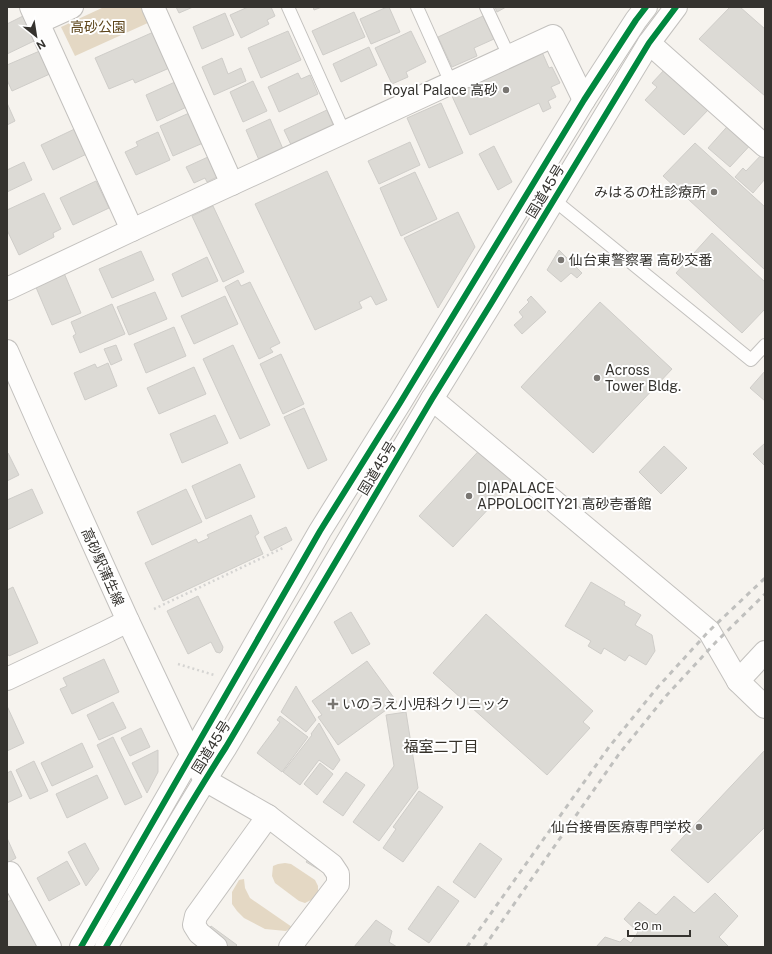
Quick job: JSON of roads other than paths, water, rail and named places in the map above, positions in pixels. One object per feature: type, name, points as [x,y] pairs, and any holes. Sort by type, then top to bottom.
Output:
[{"type":"main road","points":[[72,7],[35,15],[132,230]]},
{"type":"main road","points":[[152,7],[232,184]]},
{"type":"main road","name":"国道45号","points":[[81,947],[320,531],[400,403],[584,100],[646,7]]},
{"type":"main road","name":"国道45号","points":[[106,947],[432,400],[649,44],[676,7]]},
{"type":"main road","points":[[7,289],[553,36],[584,100]]},
{"type":"main road","points":[[649,44],[765,146]]},
{"type":"main road","name":"高砂駅蒲生線","points":[[7,351],[128,621],[192,756],[205,780]]},
{"type":"main road","points":[[432,400],[710,631],[738,681],[765,707]]},
{"type":"main road","points":[[7,678],[104,634],[128,621]]},
{"type":"main road","points":[[738,681],[765,652]]},
{"type":"main road","points":[[205,780],[268,816],[332,865],[338,874],[338,884],[290,947]]},
{"type":"main road","points":[[216,947],[198,933],[194,925],[196,916],[268,816]]},
{"type":"main road","points":[[7,874],[10,873],[50,947]]},
{"type":"lane","points":[[288,7],[344,132]]},
{"type":"lane","points":[[416,7],[451,83]]},
{"type":"lane","points":[[486,7],[508,56]]},
{"type":"lane","points":[[554,200],[751,360],[765,345]]},
{"type":"railway","points":[[467,947],[609,747],[657,688],[709,631],[765,578]]},
{"type":"railway","points":[[484,947],[619,754],[666,696],[716,642],[765,594]]},
{"type":"place","name":"Royal Palace 高砂","points":[[506,90]]},
{"type":"place","name":"みはるの杜診療所","points":[[714,192]]},
{"type":"place","name":"仙台東警察署 高砂交番","points":[[561,260]]},
{"type":"place","name":"Across Tower Bldg.","points":[[597,378]]},
{"type":"place","name":"DIAPALACE APPOLOCITY21 高砂壱番館","points":[[469,496]]},
{"type":"place","name":"いのうえ小児科クリニック","points":[[333,704]]},
{"type":"place","name":"仙台接骨医療専門学校","points":[[699,827]]},
{"type":"district","name":"福室二丁目","points":[[441,747]]},
{"type":"park label","name":"高砂公園","points":[[98,27]]}]
